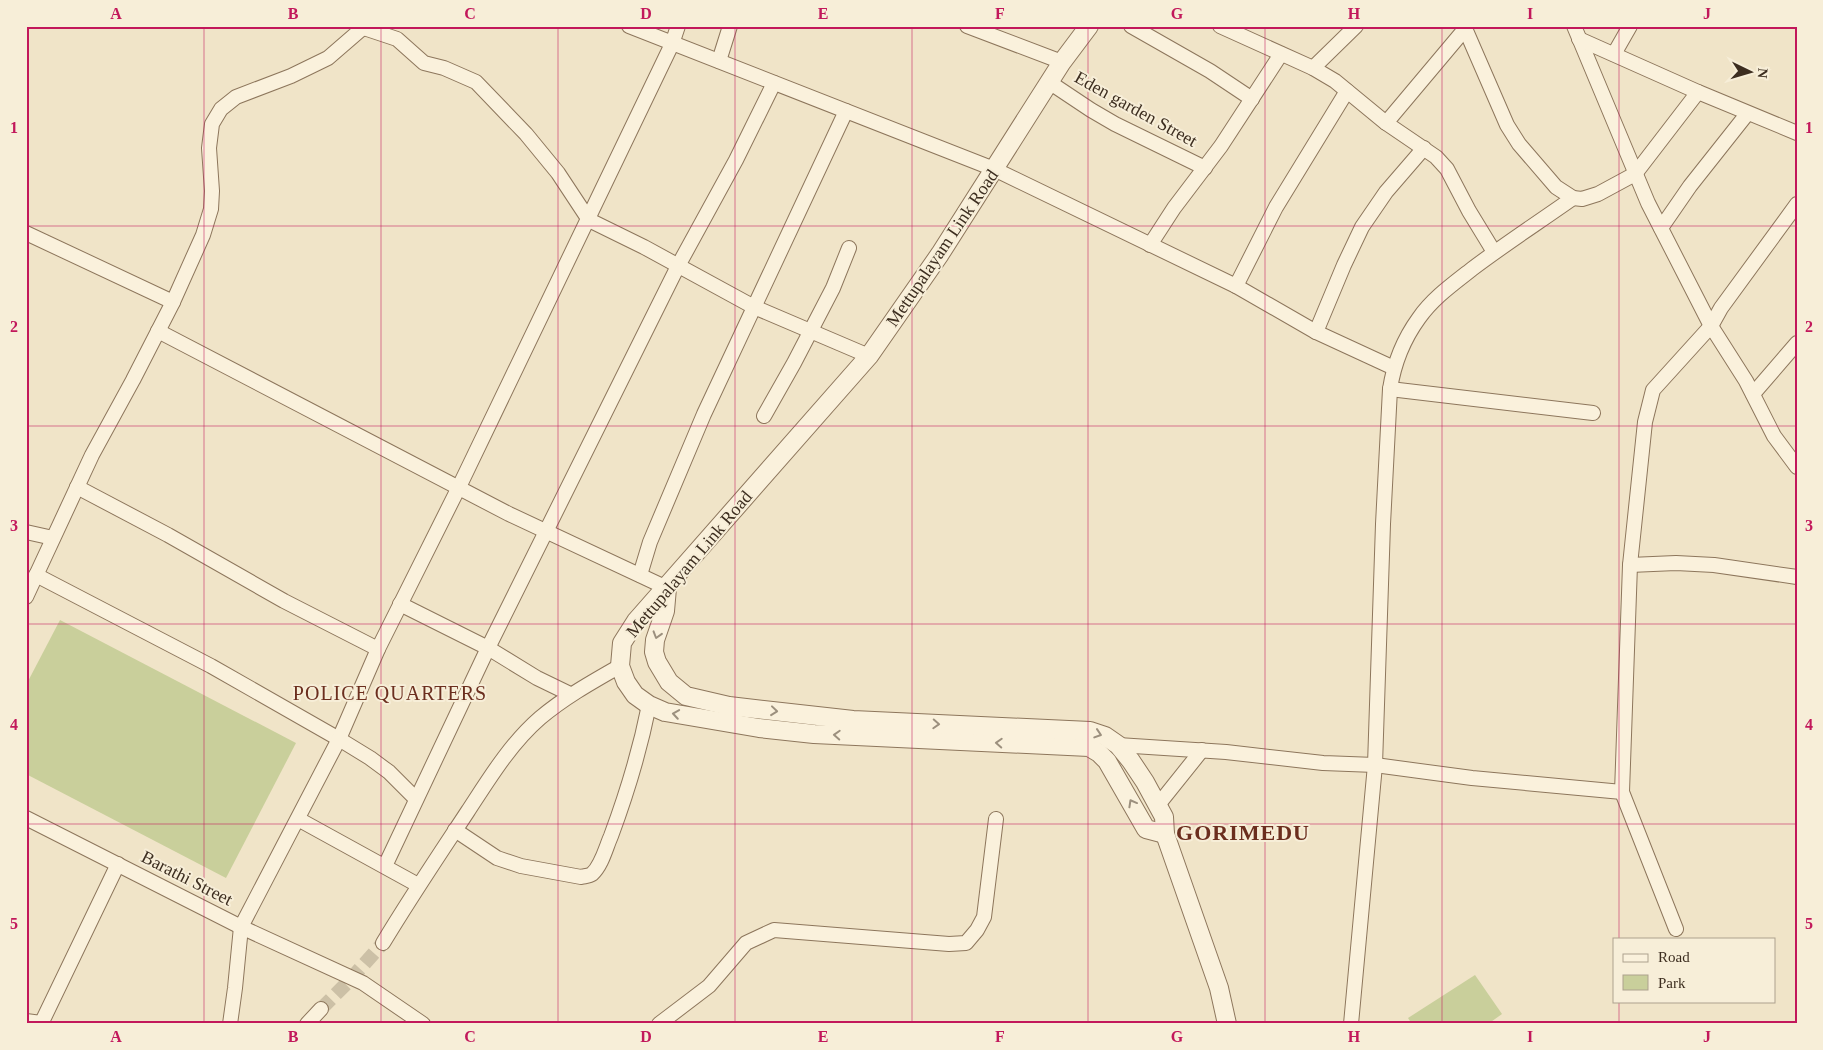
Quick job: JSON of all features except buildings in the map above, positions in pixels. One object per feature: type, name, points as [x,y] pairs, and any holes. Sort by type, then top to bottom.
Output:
[{"type":"street","points":[[630,26],[994,169],[1236,286],[1316,332],[1394,368]]},
{"type":"street","points":[[230,1024],[241,927],[339,740],[378,649],[589,220],[672,44],[678,26]]},
{"type":"street","points":[[719,61],[730,26]]},
{"type":"street","points":[[966,26],[1062,62]]},
{"type":"street","name":"Mettupalayam Link Road","points":[[620,666],[622,643],[636,621],[870,356],[940,254],[1062,62],[1089,26]]},
{"type":"street","points":[[1131,26],[1210,71],[1252,99]]},
{"type":"street","points":[[1220,26],[1238,30],[1335,81],[1386,123],[1436,157],[1447,169],[1469,211],[1494,252]]},
{"type":"street","points":[[1313,68],[1356,26]]},
{"type":"street","points":[[1614,54],[1630,26]]},
{"type":"street","points":[[26,597],[92,455],[173,302],[203,235],[211,209],[209,148],[212,124],[221,109],[236,97],[291,76],[328,58],[365,27],[397,39],[424,63],[444,68],[476,82],[526,134],[558,173],[589,220],[644,247],[754,307],[870,356]]},
{"type":"street","points":[[1386,123],[1464,28],[1498,107],[1519,144],[1556,187],[1573,198],[1582,199],[1598,194],[1634,174],[1698,92]]},
{"type":"street","points":[[1577,32],[1614,54],[1747,114],[1797,133]]},
{"type":"street","points":[[1577,32],[1612,115],[1634,174],[1661,228],[1711,326],[1753,394],[1774,436],[1797,467]]},
{"type":"street","points":[[1150,245],[1174,208],[1205,168],[1281,54]]},
{"type":"street","name":"Eden garden Street","points":[[1049,82],[1115,124],[1205,168]]},
{"type":"street","points":[[385,866],[488,648],[546,531],[678,266],[736,160],[774,83]]},
{"type":"street","points":[[1236,286],[1276,208],[1347,91]]},
{"type":"street","points":[[640,575],[650,542],[704,414],[846,111]]},
{"type":"street","points":[[1661,228],[1690,186],[1747,114]]},
{"type":"street","points":[[1316,332],[1362,227],[1391,187],[1424,148]]},
{"type":"street","points":[[1351,1024],[1375,765],[1383,524],[1390,389],[1394,368],[1402,346],[1419,318],[1442,292],[1494,252],[1573,198]]},
{"type":"street","points":[[1676,928],[1622,792],[1630,565],[1645,422],[1650,397],[1658,383],[1711,326],[1721,308],[1797,204]]},
{"type":"street","points":[[26,233],[173,302]]},
{"type":"street","points":[[764,416],[833,288],[849,248]]},
{"type":"street","points":[[158,331],[509,514],[666,588],[665,611],[655,640],[654,652],[657,662],[669,682],[686,696],[729,706],[854,720],[1090,731],[1105,736],[1118,746],[1145,782],[1164,817],[1164,834],[1219,988],[1227,1024]]},
{"type":"street","points":[[1753,394],[1797,344]]},
{"type":"street","points":[[1390,389],[1593,413]]},
{"type":"street","points":[[77,487],[284,601],[378,649]]},
{"type":"street","points":[[26,532],[53,538]]},
{"type":"street","points":[[1630,565],[1676,563],[1714,566],[1797,578]]},
{"type":"street","points":[[36,575],[211,666],[370,758],[389,772],[416,799]]},
{"type":"street","points":[[400,604],[488,648],[537,678],[570,694]]},
{"type":"street","points":[[382,943],[418,885],[497,768],[517,742],[539,719],[570,694],[620,666],[626,682],[635,694],[649,705],[665,712],[759,728],[814,734],[1090,747],[1099,752],[1107,761],[1146,829],[1164,834]]},
{"type":"street","points":[[455,830],[497,858],[521,866],[581,877],[591,875],[598,866],[606,849],[630,781],[649,705]]},
{"type":"street","points":[[1118,746],[1202,750],[1323,762],[1375,765],[1472,778],[1622,792]]},
{"type":"street","points":[[1158,805],[1202,750]]},
{"type":"street","name":"Barathi Street","points":[[26,818],[241,927],[364,983],[422,1024]]},
{"type":"street","points":[[298,819],[418,885]]},
{"type":"street","points":[[658,1024],[709,986],[746,942],[774,930],[949,944],[966,943],[977,930],[984,917],[996,819]]},
{"type":"street","points":[[26,1021],[41,1024],[118,864]]},
{"type":"street","points":[[307,1024],[321,1009]]},
{"type":"green space","points":[[60,620],[296,743],[226,878],[26,774],[26,685]]},
{"type":"green space","points":[[1475,975],[1502,1014],[1488,1024],[1412,1024],[1408,1018]]},
{"type":"tunnel","points":[[321,1009],[383,943]]},
{"type":"district","name":"POLICE QUARTERS","points":[[390,693]]},
{"type":"district","name":"GORIMEDU","points":[[1243,832]]}]
